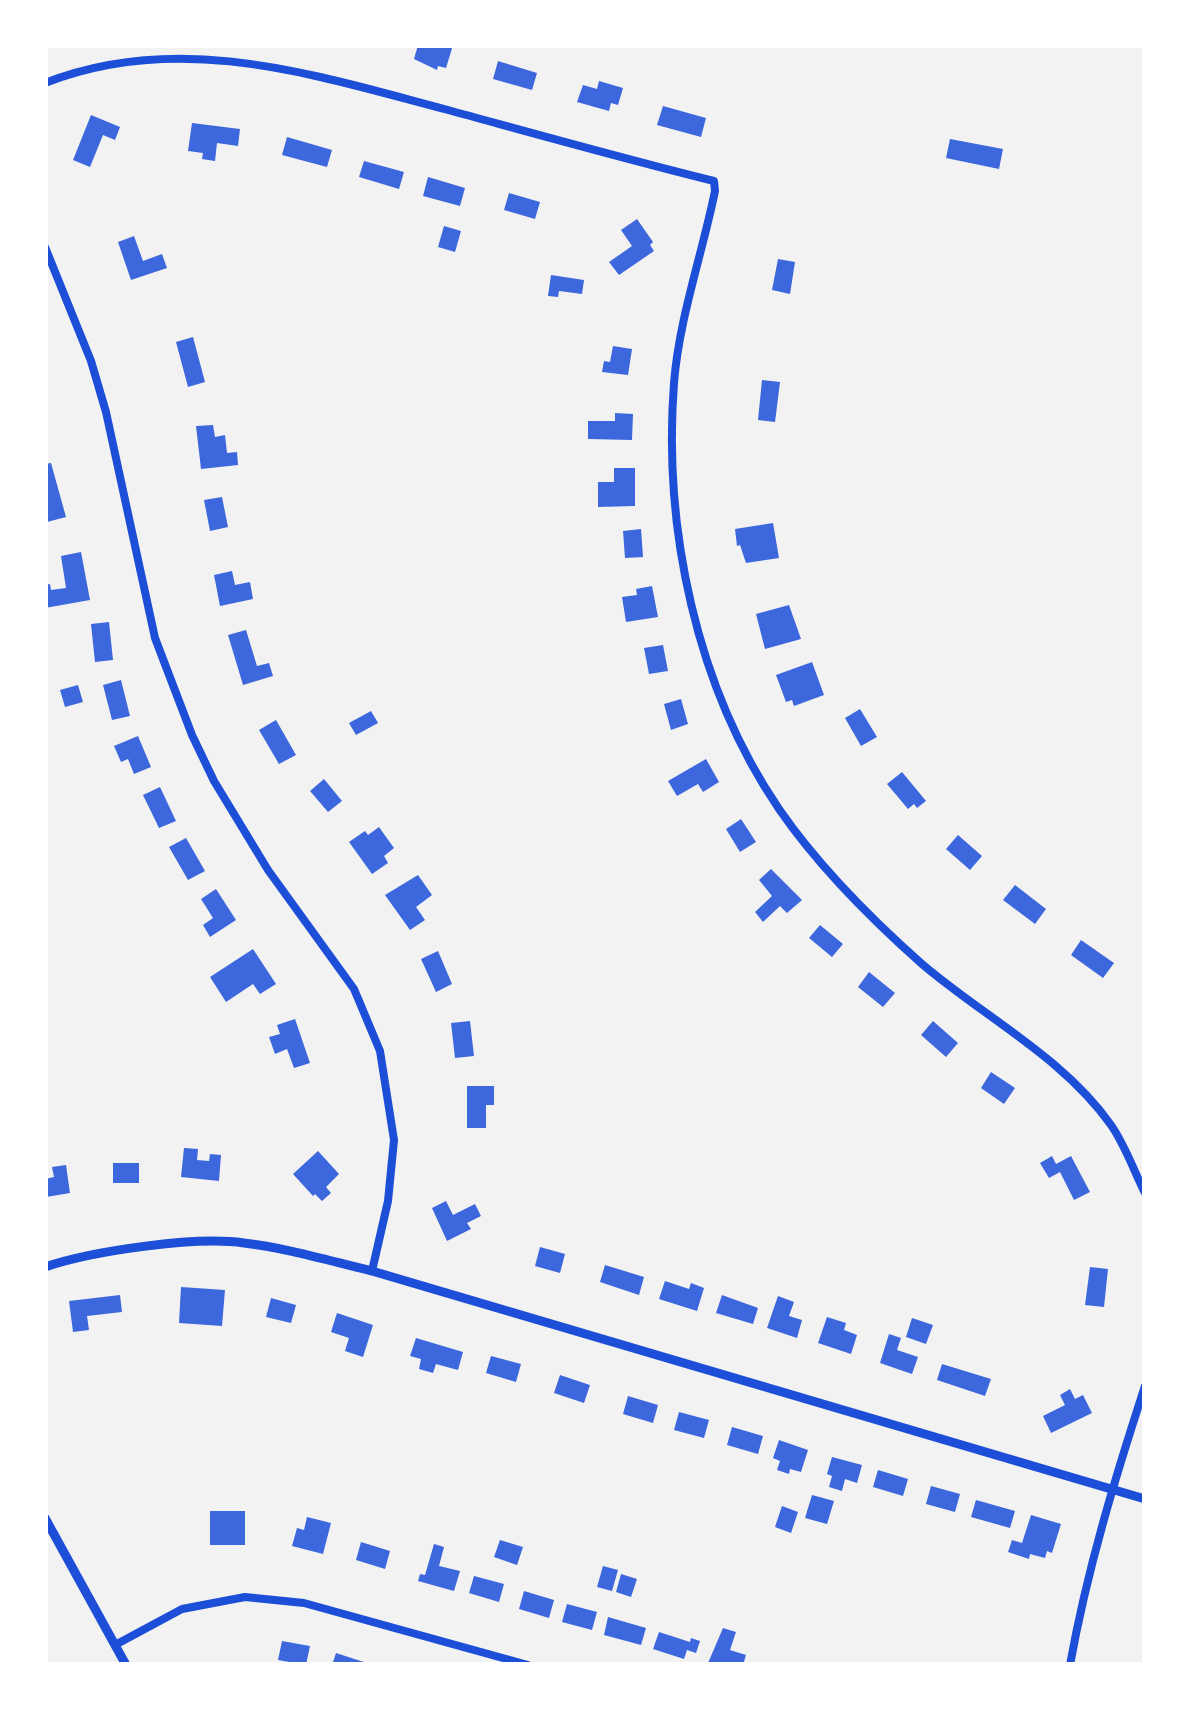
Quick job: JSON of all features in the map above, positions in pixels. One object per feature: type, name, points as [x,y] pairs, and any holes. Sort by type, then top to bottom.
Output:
[{"type":"street","points":[[45,82],[104,64],[156,57],[237,59],[307,72],[714,181],[715,192],[674,379],[672,455],[676,519],[699,633],[733,724],[777,806],[847,894],[924,965],[1069,1076],[1113,1126],[1145,1192]]},
{"type":"street","points":[[45,247],[91,361],[106,412],[155,638],[192,735],[214,781],[268,870],[354,989],[380,1051],[394,1140],[388,1201],[372,1270]]},
{"type":"street","points":[[45,1267],[76,1256],[242,1242],[372,1270],[1145,1499]]},
{"type":"street","points":[[1070,1665],[1111,1489],[1145,1386]]},
{"type":"street","points":[[45,1518],[126,1665]]},
{"type":"street","points":[[115,1646],[182,1610],[245,1598],[304,1603],[528,1665]]},
{"type":"building","points":[[418,45],[453,45],[446,68],[438,66],[437,70],[414,59]]},
{"type":"building","points":[[498,61],[537,73],[532,90],[493,79]]},
{"type":"building","points":[[599,81],[623,88],[618,105],[611,103],[609,111],[577,102],[583,85],[597,89]]},
{"type":"building","points":[[663,106],[706,118],[701,137],[657,125]]},
{"type":"building","points":[[91,115],[120,127],[115,140],[103,135],[90,167],[73,160]]},
{"type":"building","points":[[192,123],[240,129],[238,146],[217,143],[215,161],[202,159],[203,153],[188,151]]},
{"type":"building","points":[[287,137],[332,150],[327,167],[282,155]]},
{"type":"building","points":[[950,139],[1003,149],[999,169],[946,158]]},
{"type":"building","points":[[364,161],[404,172],[399,189],[359,177]]},
{"type":"building","points":[[428,177],[465,188],[460,206],[423,196]]},
{"type":"building","points":[[509,193],[540,202],[535,219],[504,210]]},
{"type":"building","points":[[637,219],[653,242],[650,245],[654,251],[619,275],[609,262],[632,246],[621,230]]},
{"type":"building","points":[[444,226],[461,231],[455,252],[438,247]]},
{"type":"building","points":[[134,236],[143,261],[162,254],[167,268],[131,280],[118,242]]},
{"type":"building","points":[[778,259],[795,262],[790,294],[772,290]]},
{"type":"building","points":[[551,275],[584,280],[582,294],[559,291],[558,297],[548,296]]},
{"type":"building","points":[[193,337],[205,382],[188,387],[176,342]]},
{"type":"building","points":[[613,346],[632,349],[628,375],[602,372],[604,361],[610,362]]},
{"type":"building","points":[[762,380],[780,382],[775,422],[758,420]]},
{"type":"building","points":[[615,413],[633,414],[632,440],[588,439],[588,421],[615,421]]},
{"type":"building","points":[[213,425],[215,437],[225,435],[227,453],[237,452],[238,465],[201,469],[196,426]]},
{"type":"building","points":[[51,463],[66,517],[47,522],[45,464]]},
{"type":"building","points":[[614,468],[635,468],[635,506],[598,507],[598,482],[614,482]]},
{"type":"building","points":[[222,497],[228,527],[210,531],[204,500]]},
{"type":"building","points":[[773,523],[779,558],[746,563],[740,545],[737,546],[735,529]]},
{"type":"building","points":[[641,529],[643,557],[625,558],[623,531]]},
{"type":"building","points":[[81,552],[90,600],[45,608],[45,585],[50,584],[51,590],[66,588],[61,556]]},
{"type":"building","points":[[232,571],[235,585],[250,582],[253,599],[220,606],[214,575]]},
{"type":"building","points":[[652,586],[658,617],[626,622],[622,597],[637,595],[636,589]]},
{"type":"building","points":[[789,605],[801,639],[765,649],[756,614]]},
{"type":"building","points":[[109,622],[113,660],[95,662],[91,624]]},
{"type":"building","points":[[246,630],[257,666],[269,663],[273,676],[243,685],[228,635]]},
{"type":"building","points":[[663,645],[668,671],[649,674],[644,648]]},
{"type":"building","points":[[812,662],[824,695],[794,706],[792,700],[786,702],[776,675]]},
{"type":"building","points":[[121,680],[130,716],[112,720],[103,685]]},
{"type":"building","points":[[78,685],[83,702],[65,707],[60,690]]},
{"type":"building","points":[[681,699],[688,724],[671,730],[664,704]]},
{"type":"building","points":[[860,709],[877,737],[861,746],[845,718]]},
{"type":"building","points":[[371,711],[378,723],[356,735],[349,723]]},
{"type":"building","points":[[276,720],[296,755],[279,764],[259,730]]},
{"type":"building","points":[[138,736],[151,767],[134,774],[128,759],[121,762],[114,746]]},
{"type":"building","points":[[706,759],[719,782],[703,792],[698,784],[677,796],[668,781]]},
{"type":"building","points":[[902,772],[926,801],[917,808],[914,804],[908,809],[887,784]]},
{"type":"building","points":[[324,779],[342,801],[328,812],[310,791]]},
{"type":"building","points":[[160,787],[176,821],[159,828],[143,795]]},
{"type":"building","points":[[741,819],[756,842],[740,852],[726,829]]},
{"type":"building","points":[[379,827],[394,848],[384,856],[388,863],[372,874],[349,842]]},
{"type":"building","points":[[958,835],[982,856],[970,870],[946,849]]},
{"type":"building","points":[[186,838],[205,871],[188,880],[169,847]]},
{"type":"building","points":[[771,869],[802,900],[787,913],[780,906],[763,922],[755,912],[772,896],[759,880]]},
{"type":"building","points":[[418,875],[432,895],[416,907],[425,920],[410,930],[385,895]]},
{"type":"building","points":[[1015,885],[1046,909],[1035,924],[1003,900]]},
{"type":"building","points":[[216,889],[236,920],[210,937],[203,925],[213,918],[201,899]]},
{"type":"building","points":[[820,925],[843,944],[832,957],[809,938]]},
{"type":"building","points":[[1081,940],[1114,963],[1103,978],[1071,955]]},
{"type":"building","points":[[253,949],[276,984],[260,994],[253,984],[226,1002],[210,977]]},
{"type":"building","points":[[438,951],[452,984],[436,992],[421,959]]},
{"type":"building","points":[[869,972],[895,993],[883,1007],[858,987]]},
{"type":"building","points":[[295,1019],[310,1063],[294,1068],[287,1049],[275,1054],[269,1037],[280,1034],[277,1025]]},
{"type":"building","points":[[470,1021],[474,1056],[455,1058],[451,1023]]},
{"type":"building","points":[[933,1021],[958,1043],[946,1057],[921,1035]]},
{"type":"building","points":[[991,1072],[1015,1088],[1004,1104],[981,1088]]},
{"type":"building","points":[[467,1086],[494,1086],[494,1105],[486,1105],[486,1128],[467,1128]]},
{"type":"building","points":[[184,1148],[198,1149],[197,1160],[209,1161],[210,1154],[221,1155],[219,1181],[181,1177]]},
{"type":"building","points":[[318,1151],[339,1174],[326,1187],[331,1193],[322,1201],[293,1174]]},
{"type":"building","points":[[1052,1156],[1056,1164],[1071,1156],[1090,1192],[1074,1200],[1060,1172],[1049,1178],[1040,1163]]},
{"type":"building","points":[[113,1163],[139,1163],[139,1183],[113,1183]]},
{"type":"building","points":[[66,1165],[70,1193],[46,1197],[45,1179],[54,1177],[52,1167]]},
{"type":"building","points":[[446,1201],[453,1215],[475,1204],[481,1216],[467,1223],[471,1229],[447,1241],[432,1208]]},
{"type":"building","points":[[540,1247],[565,1254],[560,1273],[535,1266]]},
{"type":"building","points":[[605,1265],[644,1277],[639,1295],[600,1282]]},
{"type":"building","points":[[1090,1267],[1108,1269],[1104,1307],[1085,1305]]},
{"type":"building","points":[[665,1281],[689,1289],[691,1283],[704,1288],[697,1311],[659,1299]]},
{"type":"building","points":[[181,1287],[225,1290],[222,1326],[179,1323]]},
{"type":"building","points":[[120,1295],[122,1312],[87,1316],[89,1330],[73,1332],[69,1301]]},
{"type":"building","points":[[722,1295],[758,1308],[753,1324],[716,1313]]},
{"type":"building","points":[[778,1296],[794,1302],[789,1316],[802,1320],[797,1338],[767,1328]]},
{"type":"building","points":[[271,1298],[296,1305],[291,1323],[266,1317]]},
{"type":"building","points":[[337,1313],[373,1325],[363,1357],[345,1351],[349,1338],[331,1332]]},
{"type":"building","points":[[827,1317],[846,1323],[844,1330],[857,1335],[851,1354],[818,1343]]},
{"type":"building","points":[[912,1318],[933,1325],[926,1344],[906,1337]]},
{"type":"building","points":[[889,1334],[901,1338],[897,1350],[918,1357],[912,1374],[880,1363]]},
{"type":"building","points":[[416,1338],[463,1352],[458,1370],[436,1364],[433,1373],[419,1369],[421,1359],[410,1356]]},
{"type":"building","points":[[491,1356],[521,1364],[516,1382],[486,1373]]},
{"type":"building","points":[[942,1364],[991,1379],[985,1396],[937,1380]]},
{"type":"building","points":[[560,1375],[590,1385],[584,1403],[554,1393]]},
{"type":"building","points":[[1070,1389],[1075,1399],[1083,1395],[1092,1413],[1051,1433],[1043,1416],[1065,1405],[1060,1395]]},
{"type":"building","points":[[628,1396],[658,1405],[653,1423],[623,1414]]},
{"type":"building","points":[[679,1412],[709,1420],[704,1438],[674,1430]]},
{"type":"building","points":[[732,1427],[763,1436],[758,1454],[727,1445]]},
{"type":"building","points":[[779,1440],[808,1450],[801,1472],[777,1470],[780,1461],[773,1458]]},
{"type":"building","points":[[832,1457],[862,1465],[857,1483],[845,1479],[842,1491],[829,1487],[832,1476],[827,1474]]},
{"type":"building","points":[[878,1470],[908,1479],[903,1496],[873,1487]]},
{"type":"building","points":[[931,1486],[960,1494],[955,1512],[926,1504]]},
{"type":"building","points":[[812,1495],[834,1501],[827,1524],[805,1518]]},
{"type":"building","points":[[976,1500],[1015,1511],[1010,1528],[971,1517]]},
{"type":"building","points":[[782,1506],[798,1512],[791,1533],[775,1527]]},
{"type":"building","points":[[210,1511],[245,1511],[245,1545],[210,1545]]},
{"type":"building","points":[[1031,1515],[1061,1524],[1052,1553],[1047,1551],[1045,1558],[1030,1554],[1029,1559],[1008,1552],[1012,1540],[1022,1543]]},
{"type":"building","points":[[307,1517],[331,1523],[323,1554],[292,1546],[297,1528],[304,1530]]},
{"type":"building","points":[[500,1540],[523,1547],[517,1565],[494,1557]]},
{"type":"building","points":[[361,1542],[390,1551],[385,1569],[356,1560]]},
{"type":"building","points":[[434,1544],[444,1547],[439,1566],[460,1571],[454,1591],[418,1581],[420,1574],[425,1575]]},
{"type":"building","points":[[603,1566],[618,1570],[612,1591],[597,1587]]},
{"type":"building","points":[[621,1574],[637,1579],[631,1597],[616,1592]]},
{"type":"building","points":[[474,1576],[504,1584],[499,1602],[469,1593]]},
{"type":"building","points":[[524,1591],[554,1600],[549,1618],[519,1609]]},
{"type":"building","points":[[567,1604],[597,1612],[592,1630],[562,1622]]},
{"type":"building","points":[[608,1617],[646,1628],[641,1645],[604,1635]]},
{"type":"building","points":[[723,1628],[736,1632],[730,1650],[746,1655],[743,1665],[708,1663]]},
{"type":"building","points":[[659,1632],[690,1642],[691,1638],[700,1641],[696,1653],[687,1650],[684,1659],[653,1649]]},
{"type":"building","points":[[282,1641],[310,1646],[306,1665],[278,1660]]},
{"type":"building","points":[[336,1653],[370,1664],[370,1665],[332,1665]]}]
